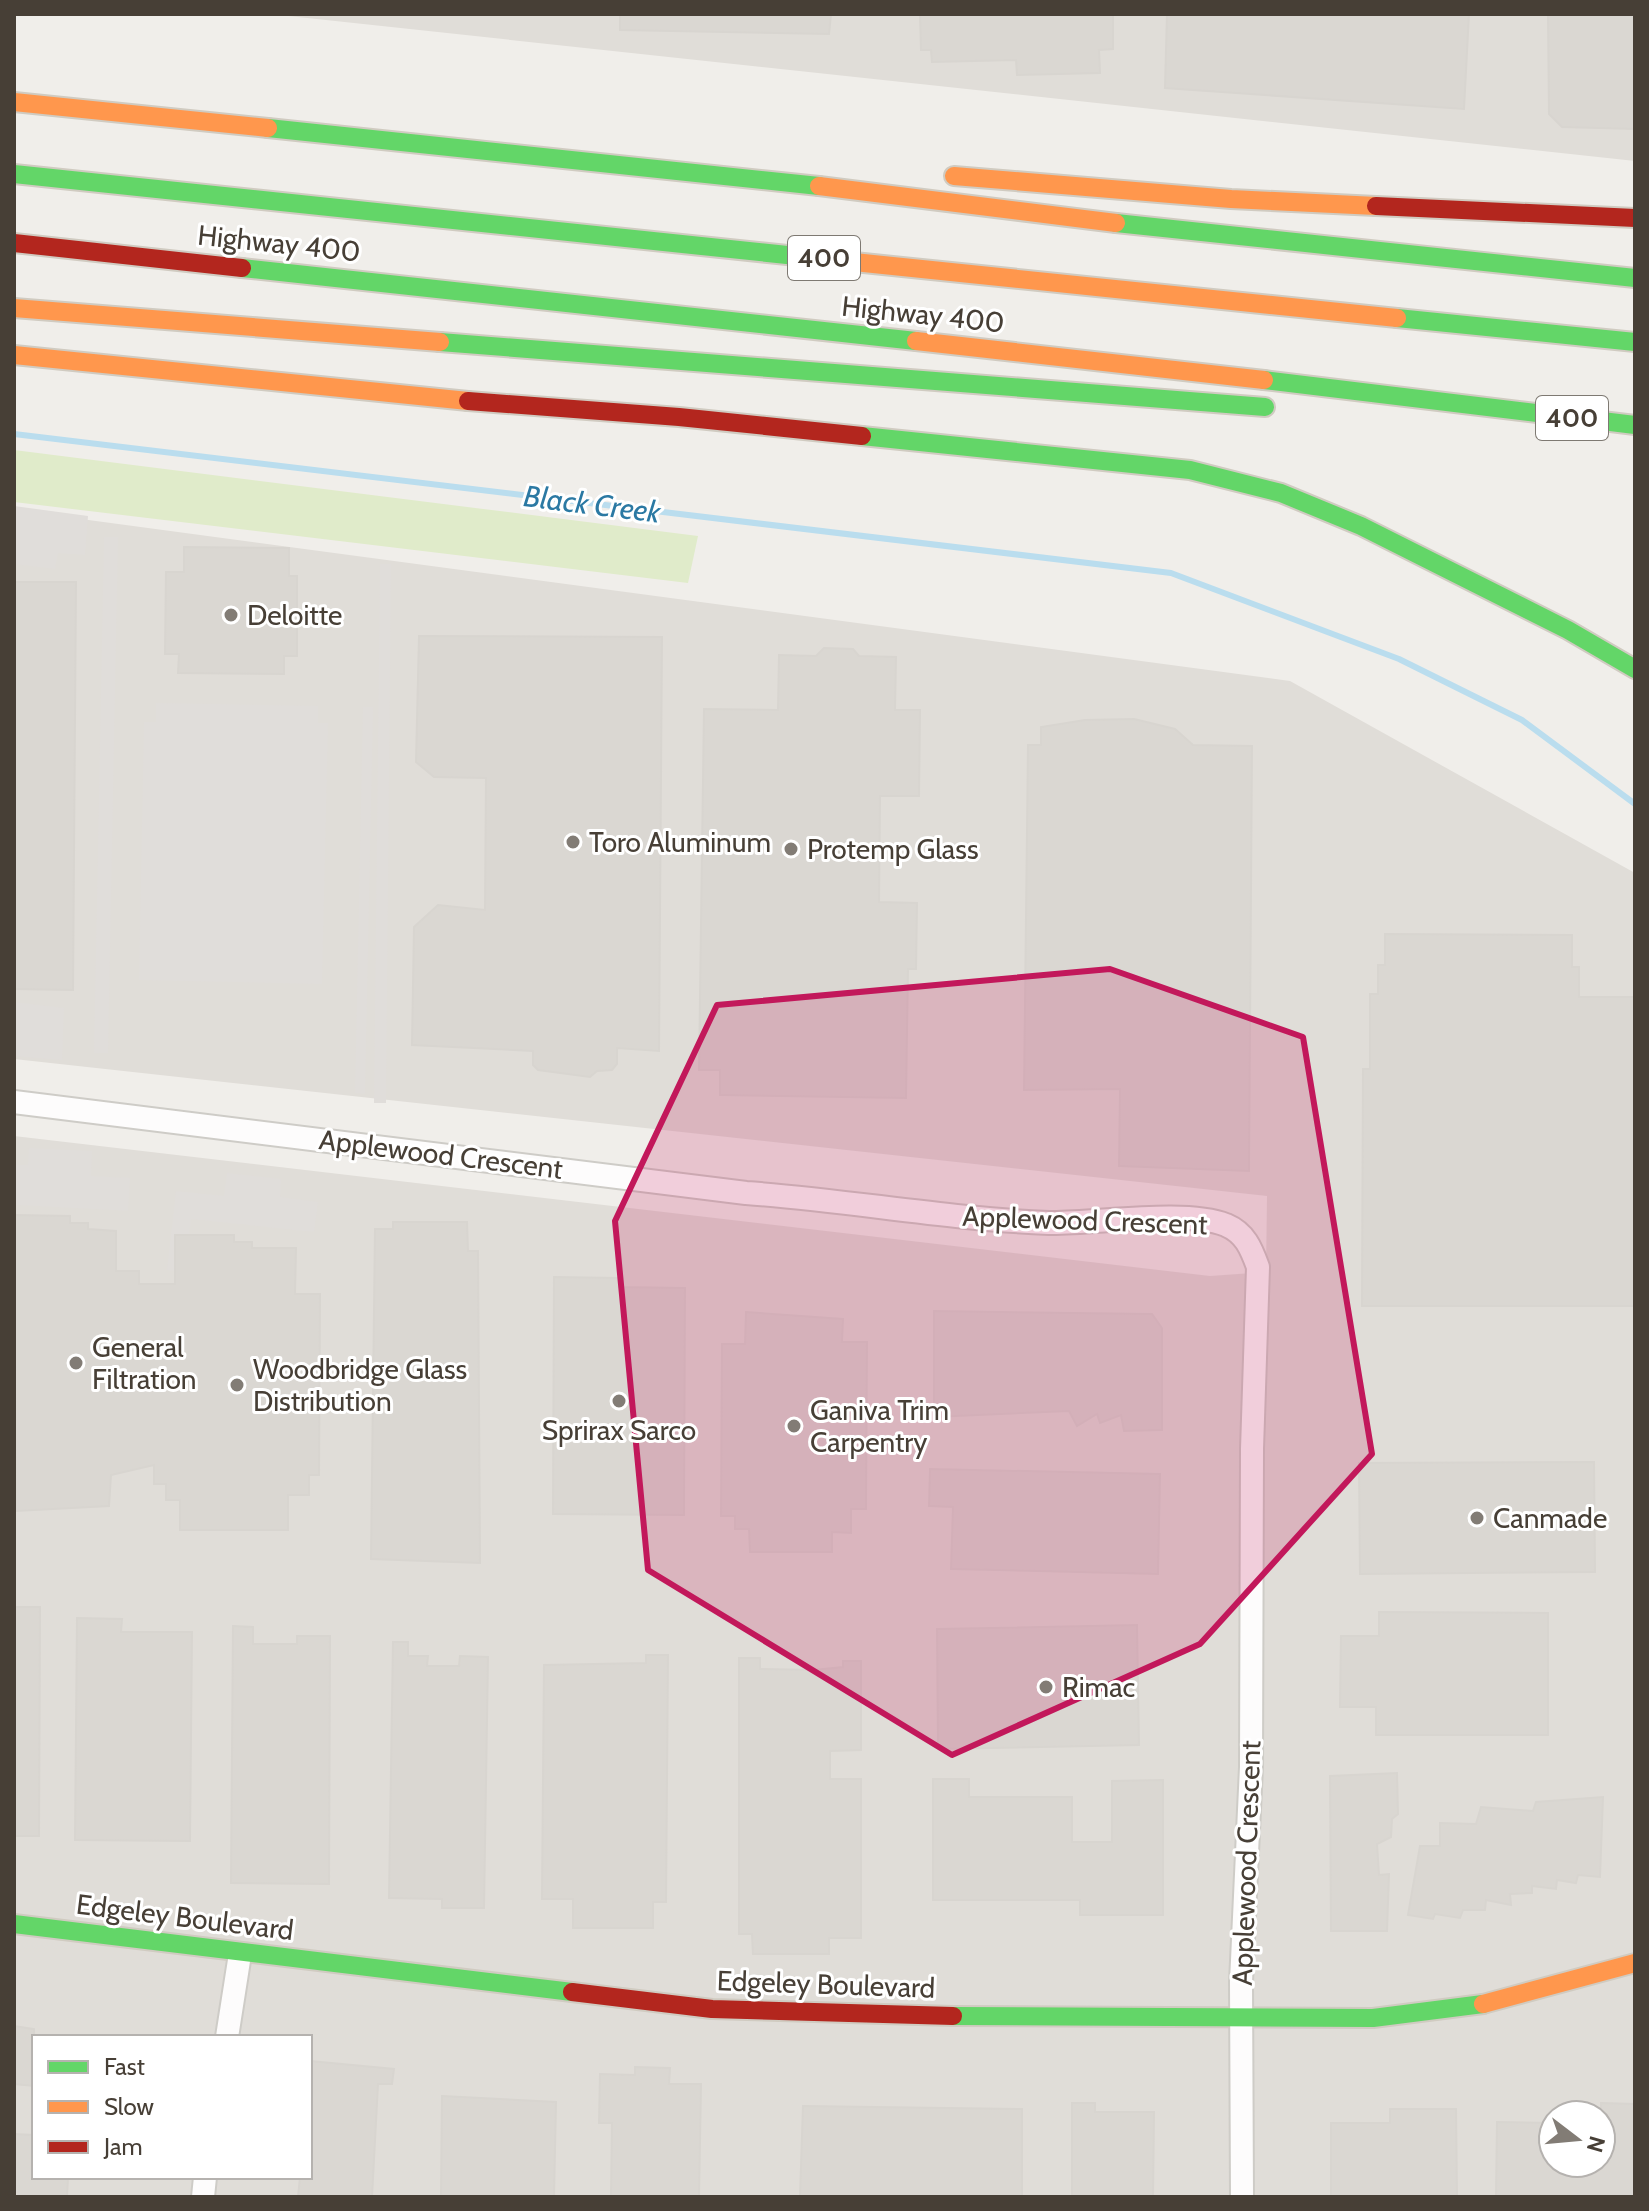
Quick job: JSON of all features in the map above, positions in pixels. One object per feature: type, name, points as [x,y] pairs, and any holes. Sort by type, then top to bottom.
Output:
[{"type":"main road","points":[[14,102],[770,180],[1209,234],[1635,278]]},
{"type":"main road","name":"Highway 400","points":[[14,174],[280,204],[1635,342]]},
{"type":"main road","points":[[770,180],[891,175]]},
{"type":"main road","points":[[936,175],[1231,199],[1635,218]]},
{"type":"main road","name":"Highway 400","points":[[14,243],[1393,394],[1635,425]]},
{"type":"main road","points":[[14,308],[1290,409]]},
{"type":"main road","points":[[14,355],[386,395],[679,417],[1190,470],[1281,493],[1361,526],[1568,630],[1635,669]]},
{"type":"main road","points":[[1449,422],[1508,411]]},
{"type":"main road","name":"Edgeley Boulevard","points":[[14,1924],[240,1954],[712,2009],[933,2016],[1373,2018],[1472,2007],[1635,1963]]},
{"type":"street","name":"Applewood Crescent","points":[[14,1102],[746,1193],[827,1198],[919,1214],[1052,1223],[1189,1220],[1226,1225],[1249,1242],[1258,1267],[1252,1449],[1251,1767],[1241,2018],[1242,2197]]},
{"type":"street","points":[[227,2035],[240,1954]]},
{"type":"highlighted area","points":[[1110,969],[1303,1037],[1372,1454],[1200,1644],[952,1755],[648,1570],[615,1221],[717,1005]]},
{"type":"shaded area","points":[[270,14],[1635,14],[1635,161]]},
{"type":"shaded area","points":[[14,506],[88,516],[85,555],[58,553],[55,569],[14,564]]},
{"type":"shaded area","points":[[14,510],[1290,681],[1635,873],[1635,2197],[14,2197],[14,1136],[1210,1276],[1266,1272],[1267,1196],[14,1059]]},
{"type":"shaded area","points":[[104,537],[118,537],[108,1053],[94,1053]]},
{"type":"shaded area","points":[[380,564],[391,564],[386,1103],[374,1103]]},
{"type":"shaded area","points":[[156,703],[318,706],[318,723],[328,723],[322,984],[139,980],[144,722],[156,722]]},
{"type":"shaded area","points":[[363,707],[373,707],[365,1094],[355,1093]]},
{"type":"shaded area","points":[[14,1002],[64,1008],[62,1060],[14,1056]]},
{"type":"shaded area","points":[[29,1148],[92,1151],[91,1176],[130,1178],[128,1211],[14,1205],[14,1165],[28,1165]]},
{"type":"shaded area","points":[[227,1173],[281,1179],[280,1197],[318,1202],[314,1232],[191,1219],[185,1272],[167,1270],[176,1191],[224,1196]]},
{"type":"green space","points":[[14,450],[698,536],[688,583],[14,502]]},
{"type":"building","points":[[620,14],[831,14],[829,34],[620,30]]},
{"type":"building","points":[[920,14],[1113,14],[1113,49],[1099,50],[1100,73],[1017,75],[1016,60],[932,62],[931,50],[921,50]]},
{"type":"building","points":[[1167,14],[1469,14],[1464,109],[1165,88]]},
{"type":"building","points":[[1548,14],[1635,14],[1635,129],[1562,127],[1549,114]]},
{"type":"building","name":"Deloitte","points":[[184,547],[289,548],[289,576],[297,576],[297,656],[284,656],[284,674],[178,673],[179,654],[165,654],[166,572],[184,572]]},
{"type":"building","points":[[14,582],[76,582],[73,990],[14,989]]},
{"type":"building","name":"Toro Aluminum","points":[[419,636],[662,637],[659,1051],[617,1048],[617,1064],[612,1070],[597,1071],[590,1077],[538,1070],[533,1065],[533,1051],[412,1045],[414,927],[438,905],[485,910],[486,778],[434,777],[416,762]]},
{"type":"building","name":"Protemp Glass","points":[[824,648],[853,649],[859,656],[896,657],[895,710],[920,710],[919,796],[880,796],[879,902],[917,903],[916,969],[908,969],[906,1098],[720,1095],[720,1070],[699,1070],[704,709],[778,710],[779,655],[816,656]]},
{"type":"building","points":[[1134,719],[1175,729],[1193,745],[1252,746],[1249,1171],[1119,1166],[1120,1089],[1024,1090],[1028,745],[1041,745],[1041,727],[1085,720]]},
{"type":"building","points":[[1385,934],[1572,935],[1572,967],[1579,967],[1579,997],[1635,997],[1635,1306],[1362,1306],[1363,1069],[1370,1069],[1370,994],[1378,994],[1378,965],[1385,965]]},
{"type":"building","points":[[14,1215],[70,1216],[70,1223],[88,1223],[88,1229],[116,1231],[116,1271],[139,1271],[139,1284],[175,1284],[175,1235],[234,1235],[234,1242],[252,1242],[252,1248],[296,1248],[295,1294],[320,1294],[319,1475],[309,1475],[309,1495],[288,1495],[288,1530],[180,1530],[180,1500],[166,1500],[166,1484],[154,1484],[154,1465],[111,1475],[109,1506],[16,1511]]},
{"type":"building","points":[[393,1222],[467,1222],[468,1251],[478,1251],[480,1563],[371,1559],[375,1229],[393,1229]]},
{"type":"building","name":"Sprirax Sarco","points":[[554,1277],[618,1278],[618,1287],[685,1288],[684,1515],[553,1514]]},
{"type":"building","points":[[934,1311],[1152,1314],[1162,1328],[1162,1430],[1124,1431],[1121,1415],[1100,1423],[1097,1414],[1077,1426],[1069,1411],[934,1417]]},
{"type":"building","name":"Ganiva Trim Carpentry","points":[[746,1312],[843,1319],[842,1342],[867,1342],[866,1509],[851,1509],[851,1533],[832,1532],[832,1552],[750,1552],[749,1529],[735,1529],[735,1516],[721,1516],[722,1344],[745,1344]]},
{"type":"building","name":"Canmade","points":[[1594,1462],[1595,1572],[1360,1574],[1359,1463]]},
{"type":"building","points":[[930,1469],[1160,1474],[1158,1574],[951,1569],[953,1507],[929,1506]]},
{"type":"building","points":[[14,1607],[40,1607],[39,1836],[14,1836]]},
{"type":"building","points":[[1379,1612],[1548,1613],[1548,1735],[1376,1735],[1376,1707],[1340,1707],[1341,1636],[1379,1636]]},
{"type":"building","points":[[77,1618],[122,1619],[121,1632],[192,1632],[190,1841],[75,1840]]},
{"type":"building","name":"Rimac","points":[[1137,1625],[1139,1745],[938,1749],[937,1629]]},
{"type":"building","points":[[233,1626],[253,1627],[253,1644],[297,1644],[297,1636],[330,1636],[329,1884],[231,1883]]},
{"type":"building","points":[[393,1642],[408,1642],[408,1656],[428,1656],[427,1666],[459,1666],[460,1656],[488,1657],[484,1908],[442,1908],[442,1899],[389,1898]]},
{"type":"building","points":[[646,1655],[668,1655],[666,1902],[653,1902],[653,1928],[573,1928],[573,1899],[542,1899],[544,1665],[646,1663]]},
{"type":"building","points":[[739,1658],[760,1658],[760,1669],[813,1670],[843,1667],[843,1661],[861,1661],[861,1750],[830,1751],[830,1779],[861,1779],[861,1938],[829,1938],[829,1954],[753,1954],[752,1934],[739,1934]]},
{"type":"building","points":[[1397,1773],[1398,1814],[1392,1819],[1391,1837],[1377,1844],[1379,1875],[1389,1874],[1387,1931],[1331,1931],[1330,1776]]},
{"type":"building","points":[[933,1779],[969,1779],[969,1797],[1072,1797],[1072,1842],[1112,1842],[1112,1781],[1163,1780],[1163,1915],[1080,1915],[1080,1900],[933,1900]]},
{"type":"building","points":[[1603,1797],[1600,1877],[1578,1875],[1576,1883],[1557,1880],[1556,1889],[1532,1886],[1532,1893],[1510,1894],[1511,1905],[1486,1900],[1485,1910],[1463,1910],[1460,1918],[1435,1914],[1433,1919],[1408,1915],[1420,1846],[1440,1846],[1440,1823],[1476,1824],[1481,1807],[1533,1811],[1536,1802]]},
{"type":"building","points":[[14,2026],[34,2029],[32,2086],[14,2084]]},
{"type":"building","points":[[312,2061],[394,2069],[392,2084],[378,2084],[372,2197],[298,2197],[300,2179],[312,2179]]},
{"type":"building","points":[[635,2067],[670,2068],[669,2084],[701,2084],[699,2197],[611,2197],[612,2123],[599,2123],[600,2074],[635,2075]]},
{"type":"building","points":[[442,2096],[556,2102],[554,2197],[441,2197]]},
{"type":"building","points":[[1072,2103],[1095,2103],[1095,2112],[1154,2112],[1153,2197],[1072,2197]]},
{"type":"building","points":[[1617,2103],[1635,2104],[1635,2197],[1496,2197],[1497,2122],[1537,2123],[1537,2179],[1617,2179]]},
{"type":"building","points":[[803,2106],[1022,2109],[1022,2197],[800,2197]]},
{"type":"building","points":[[1390,2109],[1456,2109],[1457,2197],[1331,2197],[1331,2123],[1390,2123]]},
{"type":"building","points":[[14,2134],[32,2135],[32,2179],[68,2179],[67,2197],[14,2197]]},
{"type":"waterway","name":"Black Creek","points":[[14,434],[1171,573],[1399,659],[1522,720],[1635,804]]},
{"type":"traffic: fast","points":[[268,128],[819,186]]},
{"type":"traffic: fast","points":[[14,174],[854,262]]},
{"type":"traffic: fast","points":[[1116,223],[1635,278]]},
{"type":"traffic: fast","points":[[242,268],[916,341]]},
{"type":"traffic: fast","points":[[1397,318],[1635,342]]},
{"type":"traffic: fast","points":[[440,342],[1265,407]]},
{"type":"traffic: fast","points":[[1264,380],[1635,425]]},
{"type":"traffic: fast","points":[[862,436],[1190,470],[1281,493],[1361,526],[1568,630],[1635,669]]},
{"type":"traffic: fast","points":[[14,1924],[572,1992]]},
{"type":"traffic: fast","points":[[953,2016],[1373,2018],[1483,2004]]},
{"type":"traffic: slow","points":[[14,102],[268,128]]},
{"type":"traffic: slow","points":[[954,176],[1231,199],[1376,206]]},
{"type":"traffic: slow","points":[[819,186],[1116,223]]},
{"type":"traffic: slow","points":[[854,262],[1397,318]]},
{"type":"traffic: slow","points":[[14,308],[440,342]]},
{"type":"traffic: slow","points":[[916,341],[1264,380]]},
{"type":"traffic: slow","points":[[14,355],[468,401]]},
{"type":"traffic: slow","points":[[1483,2004],[1635,1963]]},
{"type":"traffic: jam","points":[[1376,206],[1635,218]]},
{"type":"traffic: jam","points":[[14,243],[242,268]]},
{"type":"traffic: jam","points":[[468,401],[679,417],[862,436]]},
{"type":"traffic: jam","points":[[572,1992],[712,2009],[953,2016]]},
{"type":"place","name":"Deloitte","points":[[231,615]]},
{"type":"place","name":"Toro Aluminum","points":[[573,842]]},
{"type":"place","name":"Protemp Glass","points":[[791,849]]},
{"type":"place","name":"General Filtration","points":[[76,1363]]},
{"type":"place","name":"Woodbridge Glass Distribution","points":[[237,1385]]},
{"type":"place","name":"Sprirax Sarco","points":[[619,1401]]},
{"type":"place","name":"Ganiva Trim Carpentry","points":[[794,1426]]},
{"type":"place","name":"Canmade","points":[[1477,1518]]},
{"type":"place","name":"Rimac","points":[[1046,1687]]}]
